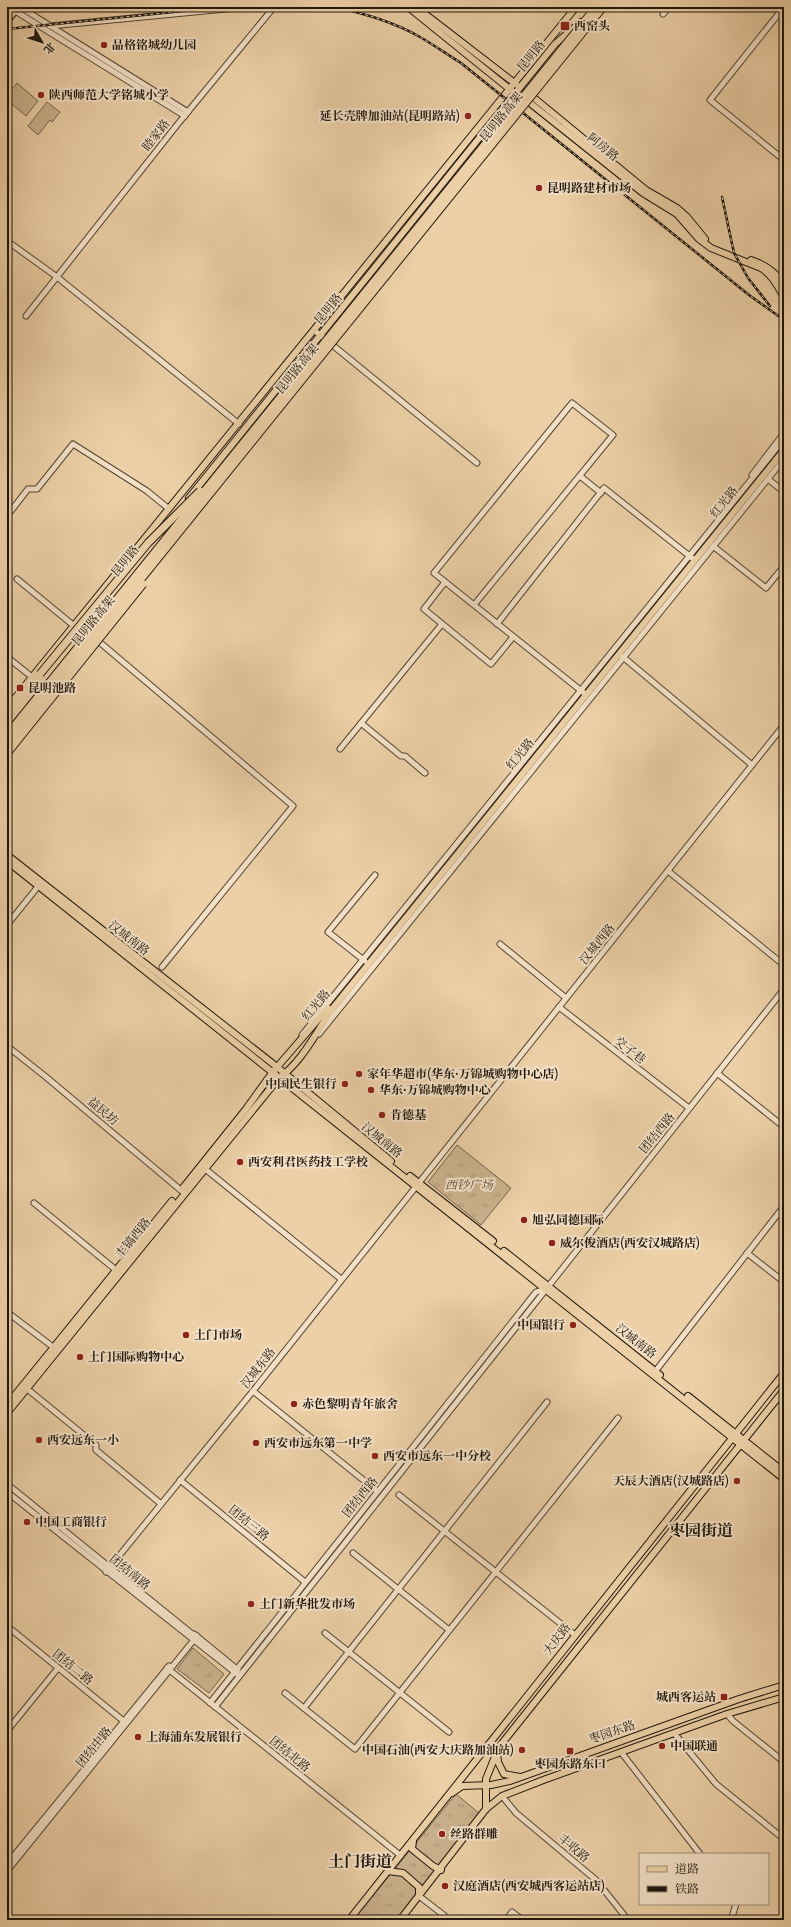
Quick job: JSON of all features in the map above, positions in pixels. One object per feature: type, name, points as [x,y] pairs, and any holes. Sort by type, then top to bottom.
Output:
[{"type":"highway","name":"昆明路高架","points":[[7,735],[596,7]]},
{"type":"highway","name":"昆明路高架","points":[[7,750],[163,552],[603,7]]},
{"type":"highway","points":[[7,714],[148,543],[167,522],[218,475]]},
{"type":"main road","name":"阿房路","points":[[408,7],[509,90],[518,90],[646,190],[677,208],[687,217],[704,239],[712,244],[763,264],[771,270],[784,285]]},
{"type":"main road","name":"阿房路","points":[[416,7],[515,82],[518,90],[643,193],[677,214],[699,239],[711,248],[761,268],[767,272],[772,277],[784,297]]},
{"type":"main road","name":"昆明路","points":[[7,708],[576,7]]},
{"type":"main road","name":"昆明路","points":[[7,723],[518,90],[561,38],[584,20],[596,7]]},
{"type":"main road","points":[[584,20],[606,7]]},
{"type":"main road","points":[[7,21],[14,9]]},
{"type":"main road","points":[[483,69],[488,62]]},
{"type":"main road","name":"红光路","points":[[272,1073],[295,1045],[311,1030],[364,961],[691,557],[762,479],[784,446]]},
{"type":"main road","name":"红光路","points":[[278,1079],[285,1074],[304,1051],[333,1008],[784,450]]},
{"type":"main road","name":"汉城南路","points":[[7,856],[278,1079],[418,1184]]},
{"type":"main road","name":"汉城南路","points":[[7,861],[40,884],[278,1067],[418,1184],[654,1373],[743,1442]]},
{"type":"main road","name":"丰镐西路","points":[[7,1404],[56,1349],[183,1192],[272,1073]]},
{"type":"main road","name":"丰镐西路","points":[[7,1412],[116,1270],[278,1079]]},
{"type":"main road","name":"大庆路","points":[[349,1920],[784,1373]]},
{"type":"main road","name":"大庆路","points":[[486,1809],[486,1785],[489,1770],[497,1750],[784,1390]]},
{"type":"main road","points":[[743,1442],[784,1472]]},
{"type":"main road","points":[[743,1442],[784,1479]]},
{"type":"main road","name":"枣园东路","points":[[448,1796],[462,1786],[486,1785],[521,1777],[740,1699],[784,1685]]},
{"type":"main road","name":"枣园东路","points":[[486,1809],[502,1796],[727,1714],[784,1698]]},
{"type":"main road","points":[[502,1727],[510,1733]]},
{"type":"main road","points":[[497,1750],[498,1762],[504,1774],[521,1777]]},
{"type":"main road","points":[[400,1920],[441,1870],[486,1809]]},
{"type":"main road","points":[[413,1839],[412,1849],[433,1866],[441,1870]]},
{"type":"main road","points":[[388,1871],[403,1873],[419,1887],[419,1896]]},
{"type":"street","points":[[50,26],[246,7]]},
{"type":"street","name":"睦家路","points":[[26,316],[186,114],[274,7]]},
{"type":"street","points":[[663,14],[669,7]]},
{"type":"street","points":[[784,7],[710,100],[784,160]]},
{"type":"street","points":[[14,9],[50,26],[186,114]]},
{"type":"street","points":[[14,9],[186,114]]},
{"type":"street","points":[[7,240],[57,277],[238,424]]},
{"type":"street","points":[[314,330],[477,463]]},
{"type":"street","points":[[474,605],[613,435],[572,403],[434,573],[582,692]]},
{"type":"street","points":[[762,479],[784,433]]},
{"type":"street","points":[[744,488],[756,468],[784,433]]},
{"type":"street","points":[[497,624],[604,488],[691,557],[784,439]]},
{"type":"street","points":[[7,516],[28,489],[37,489],[73,444],[147,492],[169,509]]},
{"type":"street","points":[[304,1051],[713,546],[762,479],[784,458]]},
{"type":"street","points":[[580,476],[601,493]]},
{"type":"street","points":[[762,479],[784,492]]},
{"type":"street","points":[[713,546],[766,588],[784,566]]},
{"type":"street","points":[[17,579],[74,625]]},
{"type":"street","points":[[445,582],[424,609],[491,664],[513,637]]},
{"type":"street","points":[[340,748],[442,624]]},
{"type":"street","points":[[81,632],[97,640],[293,806],[162,966]]},
{"type":"street","points":[[7,657],[32,677]]},
{"type":"street","points":[[623,657],[752,765]]},
{"type":"street","points":[[361,723],[401,756],[405,756],[425,773]]},
{"type":"street","name":"汉城西路","points":[[425,1175],[784,725]]},
{"type":"street","points":[[668,871],[784,965]]},
{"type":"street","points":[[364,961],[328,932],[375,875]]},
{"type":"street","points":[[7,925],[40,884]]},
{"type":"street","points":[[500,944],[566,998]]},
{"type":"street","name":"团结西路","points":[[215,1706],[537,1302],[546,1287],[784,988]]},
{"type":"street","name":"交子巷","points":[[559,1007],[689,1108]]},
{"type":"street","name":"益民坊","points":[[7,1046],[183,1192]]},
{"type":"street","points":[[717,1073],[784,1127]]},
{"type":"street","points":[[204,1168],[341,1279]]},
{"type":"street","name":"汉城东路","points":[[108,1570],[160,1503],[253,1391],[425,1175]]},
{"type":"street","points":[[34,1204],[116,1270]]},
{"type":"street","points":[[654,1373],[784,1206]]},
{"type":"street","points":[[747,1253],[784,1282]]},
{"type":"street","name":"团结西路","points":[[210,1702],[536,1292],[546,1287]]},
{"type":"street","points":[[7,1312],[56,1349]]},
{"type":"street","points":[[26,1388],[96,1445],[96,1450],[160,1503]]},
{"type":"street","points":[[253,1391],[378,1491]]},
{"type":"street","points":[[304,1708],[547,1402]]},
{"type":"street","points":[[284,1693],[355,1749],[618,1418]]},
{"type":"street","name":"团结三路","points":[[180,1480],[306,1582]]},
{"type":"street","name":"团结南路","points":[[7,1484],[108,1570]]},
{"type":"street","name":"团结南路","points":[[7,1492],[241,1674]]},
{"type":"street","points":[[399,1495],[575,1635]]},
{"type":"street","points":[[353,1553],[449,1630]]},
{"type":"street","name":"团结二路","points":[[7,1626],[125,1722]]},
{"type":"street","points":[[325,1633],[449,1732]]},
{"type":"street","name":"团结中路","points":[[7,1864],[194,1637]]},
{"type":"street","points":[[7,1731],[58,1668]]},
{"type":"street","name":"团结北路","points":[[168,1669],[400,1855]]},
{"type":"street","points":[[727,1714],[733,1721],[784,1762]]},
{"type":"street","name":"团结中路","points":[[7,1871],[125,1722]]},
{"type":"street","points":[[674,1734],[716,1784],[784,1839]]},
{"type":"street","points":[[621,1752],[699,1853]]},
{"type":"street","name":"丰收路","points":[[502,1796],[516,1813],[596,1880],[628,1920]]},
{"type":"street","points":[[419,1896],[450,1920]]},
{"type":"street","points":[[731,1920],[736,1905]]},
{"type":"street","points":[[506,1920],[512,1912],[523,1920]]},
{"type":"green space","points":[[17,83],[38,101],[26,116],[7,100],[7,95]]},
{"type":"green space","points":[[47,102],[60,112],[52,122],[50,120],[38,135],[28,126]]},
{"type":"green space","name":"西钞广场","points":[[457,1145],[511,1188],[481,1225],[428,1182]]},
{"type":"green space","points":[[193,1648],[224,1674],[209,1693],[177,1669]]},
{"type":"green space","points":[[456,1794],[480,1814],[396,1920],[353,1920]]},
{"type":"railway","points":[[7,29],[222,7]]},
{"type":"railway","points":[[336,7],[400,27],[425,40],[461,63],[749,295],[784,320]]},
{"type":"railway","points":[[722,197],[734,253],[748,278],[770,306]]},
{"type":"place","name":"西窑头","points":[[565,26]]},
{"type":"place","name":"品格铭城幼儿园","points":[[104,45]]},
{"type":"place","name":"陕西师范大学铭城小学","points":[[41,95]]},
{"type":"place","name":"延长壳牌加油站(昆明路站)","points":[[468,116]]},
{"type":"place","name":"昆明路建材市场","points":[[539,188]]},
{"type":"place","name":"昆明池路","points":[[20,688]]},
{"type":"place","name":"家年华超市(华东·万锦城购物中心店)","points":[[359,1074]]},
{"type":"place","name":"中国民生银行","points":[[345,1084]]},
{"type":"place","name":"华东·万锦城购物中心","points":[[371,1090]]},
{"type":"place","name":"肯德基","points":[[382,1115]]},
{"type":"place","name":"西安利君医药技工学校","points":[[240,1162]]},
{"type":"place","name":"旭弘同德国际","points":[[524,1220]]},
{"type":"place","name":"威尔俊酒店(西安汉城路店)","points":[[552,1243]]},
{"type":"place","name":"中国银行","points":[[573,1325]]},
{"type":"place","name":"土门市场","points":[[186,1335]]},
{"type":"place","name":"土门国际购物中心","points":[[80,1357]]},
{"type":"place","name":"赤色黎明青年旅舍","points":[[294,1404]]},
{"type":"place","name":"西安远东一小","points":[[39,1440]]},
{"type":"place","name":"西安市远东第一中学","points":[[256,1443]]},
{"type":"place","name":"西安市远东一中分校","points":[[375,1456]]},
{"type":"place","name":"天辰大酒店(汉城路店)","points":[[737,1481]]},
{"type":"place","name":"中国工商银行","points":[[27,1522]]},
{"type":"place","name":"土门新华批发市场","points":[[251,1604]]},
{"type":"place","name":"城西客运站","points":[[724,1697]]},
{"type":"place","name":"上海浦东发展银行","points":[[138,1737]]},
{"type":"place","name":"中国联通","points":[[662,1746]]},
{"type":"place","name":"中国石油(西安大庆路加油站)","points":[[522,1750]]},
{"type":"place","name":"枣园东路东口","points":[[570,1751]]},
{"type":"place","name":"丝路群雕","points":[[442,1834]]},
{"type":"place","name":"汉庭酒店(西安城西客运站店)","points":[[445,1886]]},
{"type":"district","name":"枣园街道","points":[[701,1531]]},
{"type":"district","name":"土门街道","points":[[360,1862]]}]
